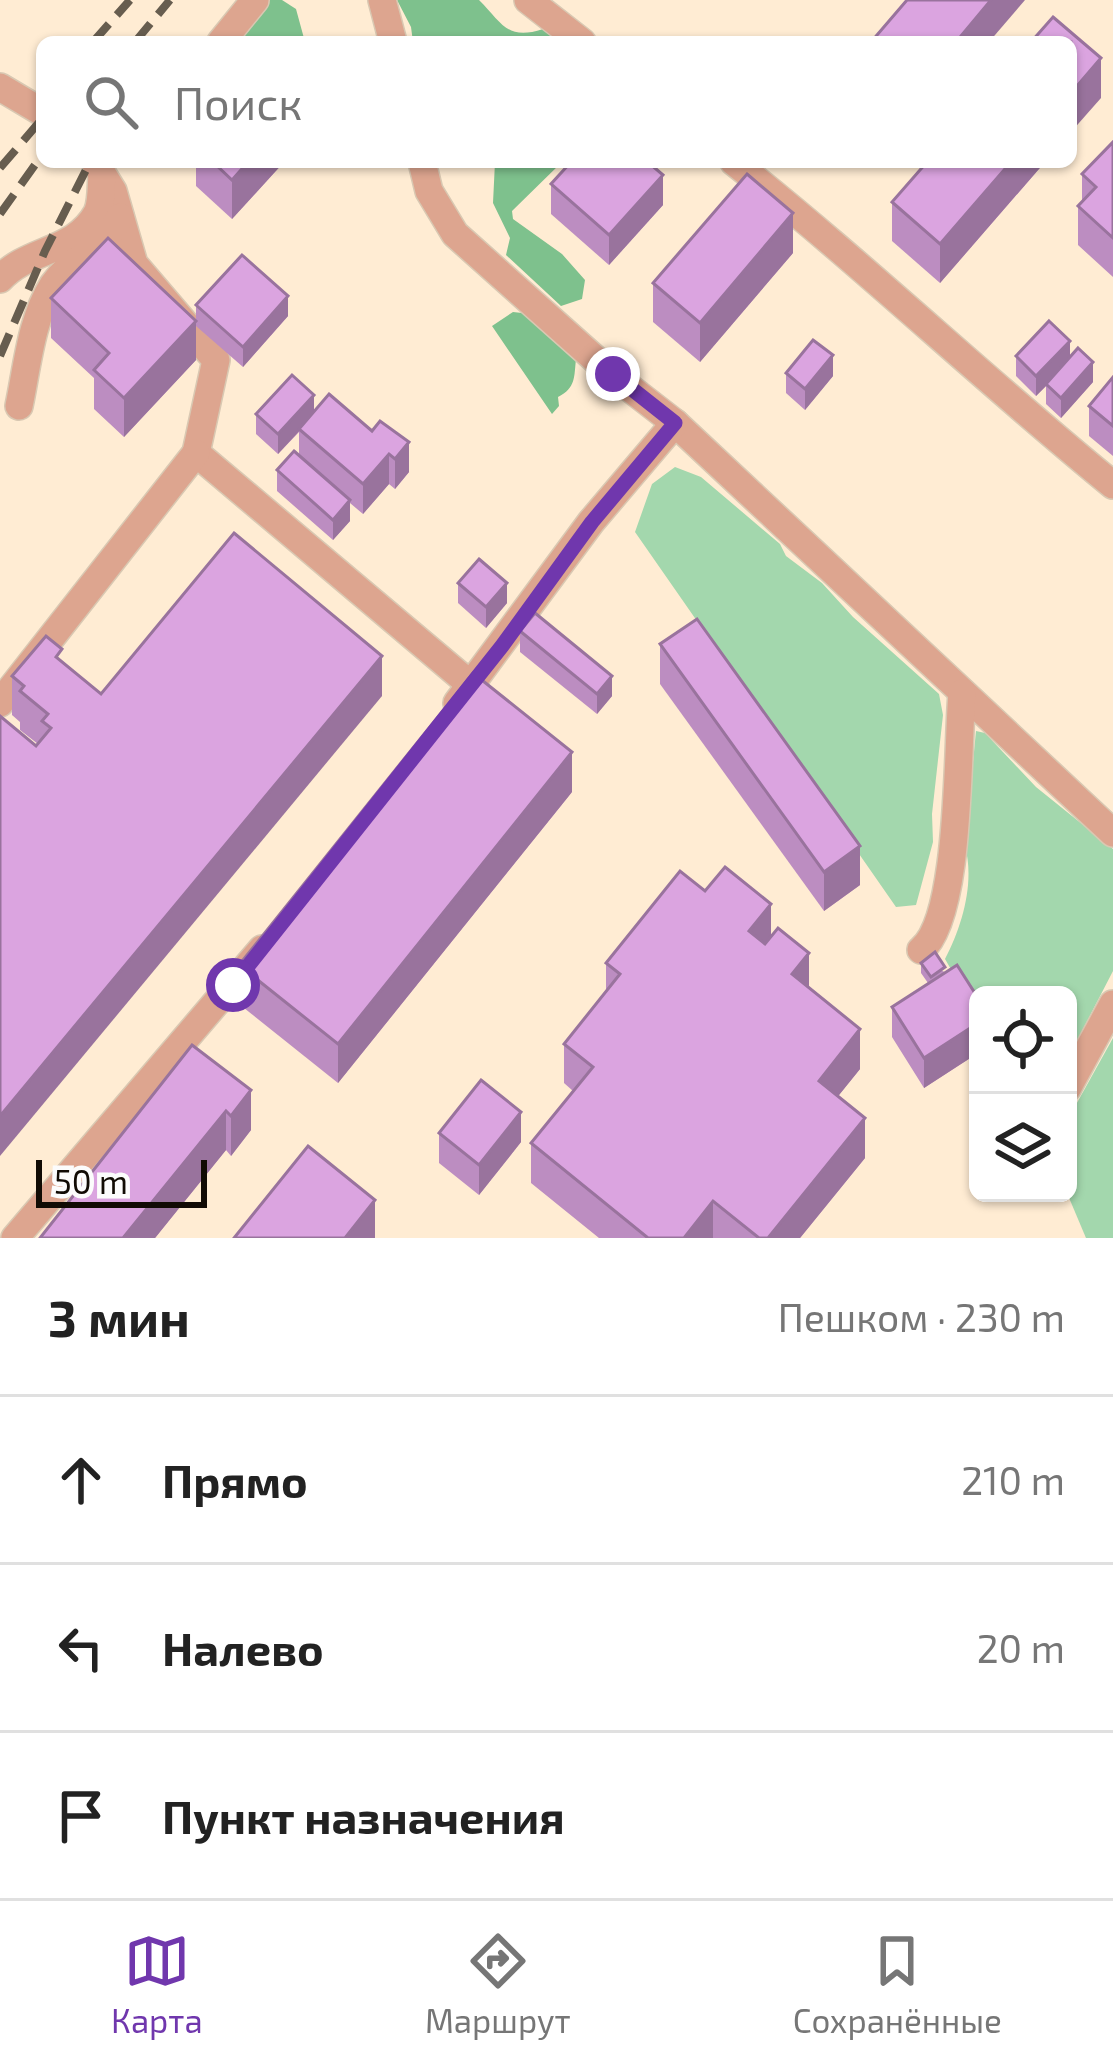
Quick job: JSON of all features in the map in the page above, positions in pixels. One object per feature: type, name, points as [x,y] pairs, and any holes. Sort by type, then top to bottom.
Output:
[{"type":"street","points":[[226,36],[255,0]]},
{"type":"street","points":[[382,0],[391,36]]},
{"type":"street","points":[[528,0],[573,36]]},
{"type":"street","points":[[0,87],[36,108]]},
{"type":"street","points":[[0,279],[14,264],[69,244],[98,212],[103,168]]},
{"type":"street","points":[[0,703],[196,453],[216,360],[134,264],[104,168]]},
{"type":"street","points":[[423,168],[429,191],[455,234],[675,423],[1113,833]]},
{"type":"street","points":[[742,168],[823,232],[1113,484]]},
{"type":"street","points":[[19,406],[35,328],[54,284],[111,236],[120,217]]},
{"type":"street","points":[[442,723],[592,522],[675,423]]},
{"type":"street","points":[[196,453],[471,685]]},
{"type":"street","points":[[921,950],[934,940],[949,894],[962,694]]},
{"type":"street","points":[[15,1238],[278,928]]},
{"type":"street","points":[[1077,1070],[1113,1004]]},
{"type":"green space","points":[[267,0],[282,0],[296,9],[303,36],[237,36]]},
{"type":"green space","points":[[397,0],[479,0],[513,31],[543,29],[554,36],[412,36]]},
{"type":"green space","points":[[495,168],[556,168],[512,211],[513,219],[562,254],[585,280],[582,299],[561,306],[506,255],[510,238],[493,203]]},
{"type":"green space","points":[[513,312],[531,314],[576,359],[573,381],[558,397],[559,406],[552,414],[492,326]]},
{"type":"green space","points":[[675,467],[701,477],[780,544],[786,556],[822,583],[939,694],[943,715],[933,842],[916,905],[896,907],[635,532],[652,484]]},
{"type":"green space","points":[[976,731],[985,733],[1036,787],[1113,849],[1113,971],[1077,1041],[1077,986],[969,986],[969,1000],[945,959],[968,889],[965,846]]},
{"type":"green space","points":[[1113,1038],[1113,1238],[1086,1238],[1071,1202],[1077,1202],[1077,1103]]},
{"type":"building","points":[[907,0],[991,0],[961,36],[876,36]]},
{"type":"building","points":[[1053,17],[1075,36],[1036,36]]},
{"type":"building","points":[[1077,38],[1101,58],[1077,86]]},
{"type":"building","points":[[1113,142],[1113,238],[1078,206],[1096,187],[1082,174]]},
{"type":"building","points":[[219,168],[243,168],[232,180]]},
{"type":"building","points":[[566,168],[655,168],[663,175],[609,235],[551,184]]},
{"type":"building","points":[[922,168],[1006,168],[940,244],[892,202]]},
{"type":"building","points":[[747,174],[793,213],[700,323],[653,283]]},
{"type":"building","points":[[108,238],[196,321],[124,398],[94,370],[109,353],[51,298]]},
{"type":"building","points":[[242,255],[288,296],[243,347],[196,305]]},
{"type":"building","points":[[1049,321],[1070,341],[1036,376],[1016,356]]},
{"type":"building","points":[[813,340],[833,355],[805,389],[786,373]]},
{"type":"building","points":[[1078,348],[1093,362],[1061,398],[1046,384]]},
{"type":"building","points":[[292,375],[314,395],[278,434],[256,414]]},
{"type":"building","points":[[1113,377],[1113,426],[1089,406]]},
{"type":"building","points":[[329,394],[372,431],[380,421],[409,442],[395,459],[389,454],[363,484],[299,429]]},
{"type":"building","points":[[294,451],[350,500],[333,520],[277,470]]},
{"type":"building","points":[[234,533],[382,656],[0,1116],[0,716],[36,746],[51,728],[42,721],[48,714],[20,691],[24,686],[12,676],[46,636],[62,649],[56,657],[101,694]]},
{"type":"building","points":[[479,559],[507,583],[486,607],[458,583]]},
{"type":"building","points":[[535,613],[612,676],[597,694],[520,631]]},
{"type":"building","points":[[697,619],[860,846],[824,872],[660,644]]},
{"type":"building","points":[[473,673],[572,752],[338,1044],[239,965]]},
{"type":"building","points":[[725,867],[771,904],[749,931],[765,944],[778,928],[809,953],[792,974],[860,1029],[819,1081],[865,1118],[768,1238],[759,1238],[713,1201],[684,1238],[648,1238],[531,1143],[593,1067],[564,1044],[620,974],[606,963],[680,871],[705,891]]},
{"type":"building","points":[[935,952],[945,967],[931,977],[921,963]]},
{"type":"building","points":[[957,965],[970,986],[969,1029],[924,1058],[892,1007]]},
{"type":"building","points":[[192,1045],[251,1090],[231,1116],[226,1111],[123,1238],[40,1238]]},
{"type":"building","points":[[481,1080],[521,1112],[479,1165],[439,1133]]},
{"type":"building","points":[[308,1146],[375,1200],[345,1238],[234,1238]]},
{"type":"railway","points":[[98,36],[130,0]]},
{"type":"railway","points":[[140,36],[170,0]]},
{"type":"railway","points":[[0,168],[36,126]]},
{"type":"railway","points":[[0,214],[36,163]]},
{"type":"railway","points":[[0,356],[87,168]]},
{"type":"route","points":[[233,985],[502,646],[592,522],[675,423],[613,374]]}]
